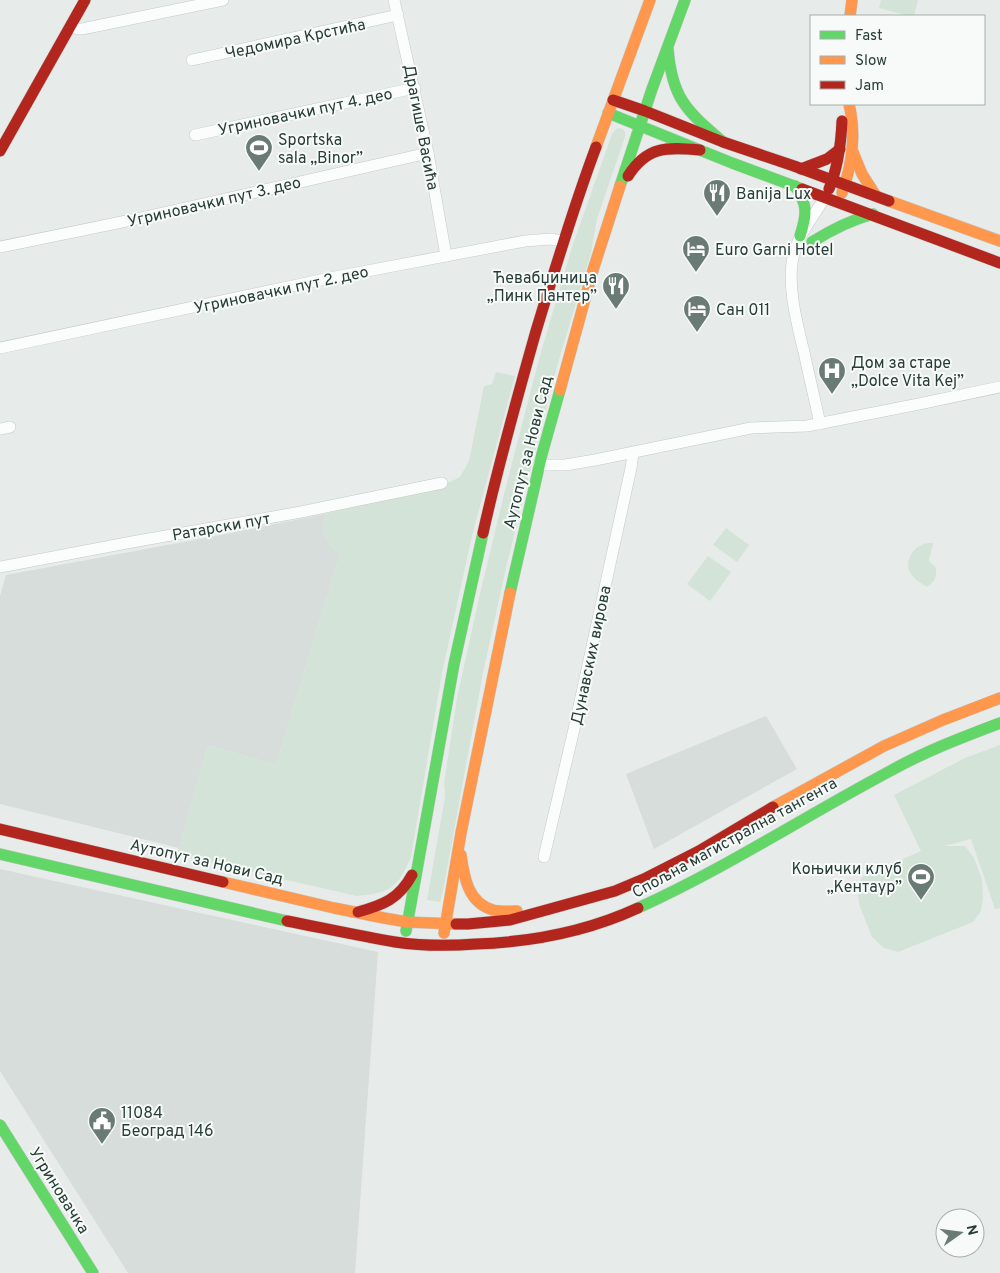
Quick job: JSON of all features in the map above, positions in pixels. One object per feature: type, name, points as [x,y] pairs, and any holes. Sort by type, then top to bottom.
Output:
[{"type":"main road","points":[[0,152],[85,0]]},
{"type":"main road","name":"Аутопут за Нови Сад","points":[[404,943],[454,664],[490,500],[524,373],[563,242],[650,0]]},
{"type":"main road","name":"Аутопут за Нови Сад","points":[[443,946],[445,924],[460,842],[509,592],[539,465],[616,198],[685,0]]},
{"type":"main road","points":[[850,15],[852,0]]},
{"type":"main road","points":[[668,46],[672,76],[678,96],[691,114],[723,142]]},
{"type":"main road","points":[[613,100],[723,142],[1000,241]]},
{"type":"main road","points":[[825,197],[846,148],[852,112],[848,105]]},
{"type":"main road","points":[[608,113],[641,124],[700,150],[1000,263]]},
{"type":"main road","points":[[616,198],[630,172],[652,152],[670,148],[700,150]]},
{"type":"main road","points":[[801,169],[829,159],[846,148]]},
{"type":"main road","points":[[837,202],[845,185],[850,161],[846,148]]},
{"type":"main road","points":[[846,148],[876,196]]},
{"type":"main road","points":[[795,186],[802,195],[806,207],[806,217],[800,236]]},
{"type":"main road","points":[[812,242],[838,226],[873,214]]},
{"type":"main road","name":"Спољна магистрална тангента","points":[[445,924],[502,922],[534,915],[616,890],[646,878],[698,851],[774,806],[884,746],[1000,698]]},
{"type":"main road","name":"Спољна магистрална тангента","points":[[443,946],[537,939],[565,934],[624,915],[718,868],[893,769],[953,741],[1000,723]]},
{"type":"main road","name":"Аутопут за Нови Сад","points":[[0,829],[384,918],[407,922],[445,924]]},
{"type":"main road","points":[[460,842],[466,884],[473,898],[479,903],[493,910],[502,911],[551,910]]},
{"type":"main road","points":[[0,854],[279,919],[404,943],[443,946]]},
{"type":"main road","points":[[356,912],[394,899],[410,881],[418,862]]},
{"type":"main road","name":"Угриновачка","points":[[0,1125],[93,1273]]},
{"type":"street","points":[[70,27],[78,30],[223,0]]},
{"type":"street","name":"Драгише Васића","points":[[394,0],[428,153],[446,256]]},
{"type":"street","name":"Чедомира Крстића","points":[[192,60],[398,15]]},
{"type":"street","name":"Угриновачки пут 4. део","points":[[195,135],[414,88]]},
{"type":"street","name":"Угриновачки пут 3. део","points":[[0,247],[146,217],[428,153]]},
{"type":"street","points":[[820,424],[794,306],[791,275],[792,259],[800,236],[825,197]]},
{"type":"street","name":"Угриновачки пут 2. део","points":[[0,348],[330,278],[525,241],[550,239],[563,242]]},
{"type":"street","points":[[539,465],[565,465],[751,428],[820,424],[1000,387]]},
{"type":"street","name":"Дунавских вирова","points":[[544,857],[574,729],[633,453]]},
{"type":"street","name":"Ратарски пут","points":[[0,567],[301,512],[442,483]]},
{"type":"shaded area","points":[[325,514],[323,531],[330,546],[340,554],[276,765],[208,745],[179,848],[0,804],[0,596],[6,575]]},
{"type":"shaded area","points":[[766,716],[797,769],[654,849],[626,774]]},
{"type":"shaded area","points":[[0,869],[378,952],[355,1273],[128,1273],[0,1071]]},
{"type":"green space","points":[[881,0],[918,0],[914,15],[905,15],[879,8]]},
{"type":"green space","points":[[618,128],[624,131],[625,137],[597,219],[591,253],[558,363],[506,568],[483,673],[443,891],[440,902],[427,900],[445,797],[444,783],[457,698],[507,482],[539,359],[572,247],[612,134]]},
{"type":"green space","points":[[496,372],[515,376],[472,536],[442,673],[411,857],[402,876],[392,887],[386,890],[357,896],[177,855],[208,745],[276,765],[340,554],[330,546],[323,531],[325,514],[450,482],[460,477],[469,461],[484,386],[492,384]]},
{"type":"green space","points":[[726,528],[749,545],[737,562],[713,545]]},
{"type":"green space","points":[[926,543],[933,543],[929,561],[936,568],[936,577],[927,587],[916,580],[908,566],[912,553],[918,547]]},
{"type":"green space","points":[[708,556],[731,572],[710,601],[687,584]]},
{"type":"green space","points":[[1000,745],[1000,908],[995,909],[971,839],[945,846],[965,846],[974,858],[982,879],[983,898],[981,911],[973,922],[898,952],[884,948],[872,937],[859,904],[857,888],[862,877],[921,851],[894,795],[965,758]]},
{"type":"traffic: fast","points":[[620,186],[652,89],[685,0]]},
{"type":"traffic: fast","points":[[668,49],[673,80],[684,103],[723,142]]},
{"type":"traffic: fast","points":[[608,113],[802,189]]},
{"type":"traffic: fast","points":[[795,186],[805,210],[800,236]]},
{"type":"traffic: fast","points":[[812,242],[841,226],[873,214]]},
{"type":"traffic: fast","points":[[510,593],[542,454],[560,390]]},
{"type":"traffic: fast","points":[[406,931],[454,664],[483,533]]},
{"type":"traffic: fast","points":[[638,908],[735,859],[905,763],[1000,723]]},
{"type":"traffic: fast","points":[[0,854],[287,921]]},
{"type":"traffic: fast","points":[[0,1125],[93,1273]]},
{"type":"traffic: slow","points":[[596,147],[650,0]]},
{"type":"traffic: slow","points":[[850,15],[852,0]]},
{"type":"traffic: slow","points":[[842,193],[852,149],[849,105]]},
{"type":"traffic: slow","points":[[853,152],[862,174],[876,196]]},
{"type":"traffic: slow","points":[[560,390],[593,270],[620,186]]},
{"type":"traffic: slow","points":[[889,201],[1000,241]]},
{"type":"traffic: slow","points":[[444,933],[461,833],[510,593]]},
{"type":"traffic: slow","points":[[773,807],[884,746],[1000,698]]},
{"type":"traffic: slow","points":[[461,855],[466,880],[478,902],[493,910],[517,911]]},
{"type":"traffic: slow","points":[[223,882],[384,918],[407,922],[456,924]]},
{"type":"traffic: jam","points":[[0,151],[85,0]]},
{"type":"traffic: jam","points":[[613,100],[723,142],[889,201]]},
{"type":"traffic: jam","points":[[829,189],[835,172],[842,121]]},
{"type":"traffic: jam","points":[[483,533],[501,457],[536,331],[596,147]]},
{"type":"traffic: jam","points":[[628,176],[635,166],[650,154],[668,149],[700,150]]},
{"type":"traffic: jam","points":[[801,169],[827,159],[840,149]]},
{"type":"traffic: jam","points":[[802,189],[1000,263]]},
{"type":"traffic: jam","points":[[456,924],[510,920],[615,891],[646,878],[699,851],[773,807]]},
{"type":"traffic: jam","points":[[0,829],[223,882]]},
{"type":"traffic: jam","points":[[358,912],[383,904],[389,900],[402,890],[412,875]]},
{"type":"traffic: jam","points":[[287,921],[395,942],[425,945],[456,945],[518,941],[559,934],[599,923],[638,908]]},
{"type":"place","name":"Sportska sala „Binor”","points":[[259,172]]},
{"type":"place","name":"Banija Lux","points":[[717,217]]},
{"type":"place","name":"Euro Garni Hotel","points":[[696,273]]},
{"type":"place","name":"Ћевабџиница „Пинк Пантер”","points":[[616,310]]},
{"type":"place","name":"Сан 011","points":[[697,333]]},
{"type":"place","name":"Дом за старе „Dolce Vita Kej”","points":[[832,395]]},
{"type":"place","name":"Коњички клуб „Кентаур”","points":[[921,901]]},
{"type":"place","name":"11084 Београд 146","points":[[102,1145]]}]
